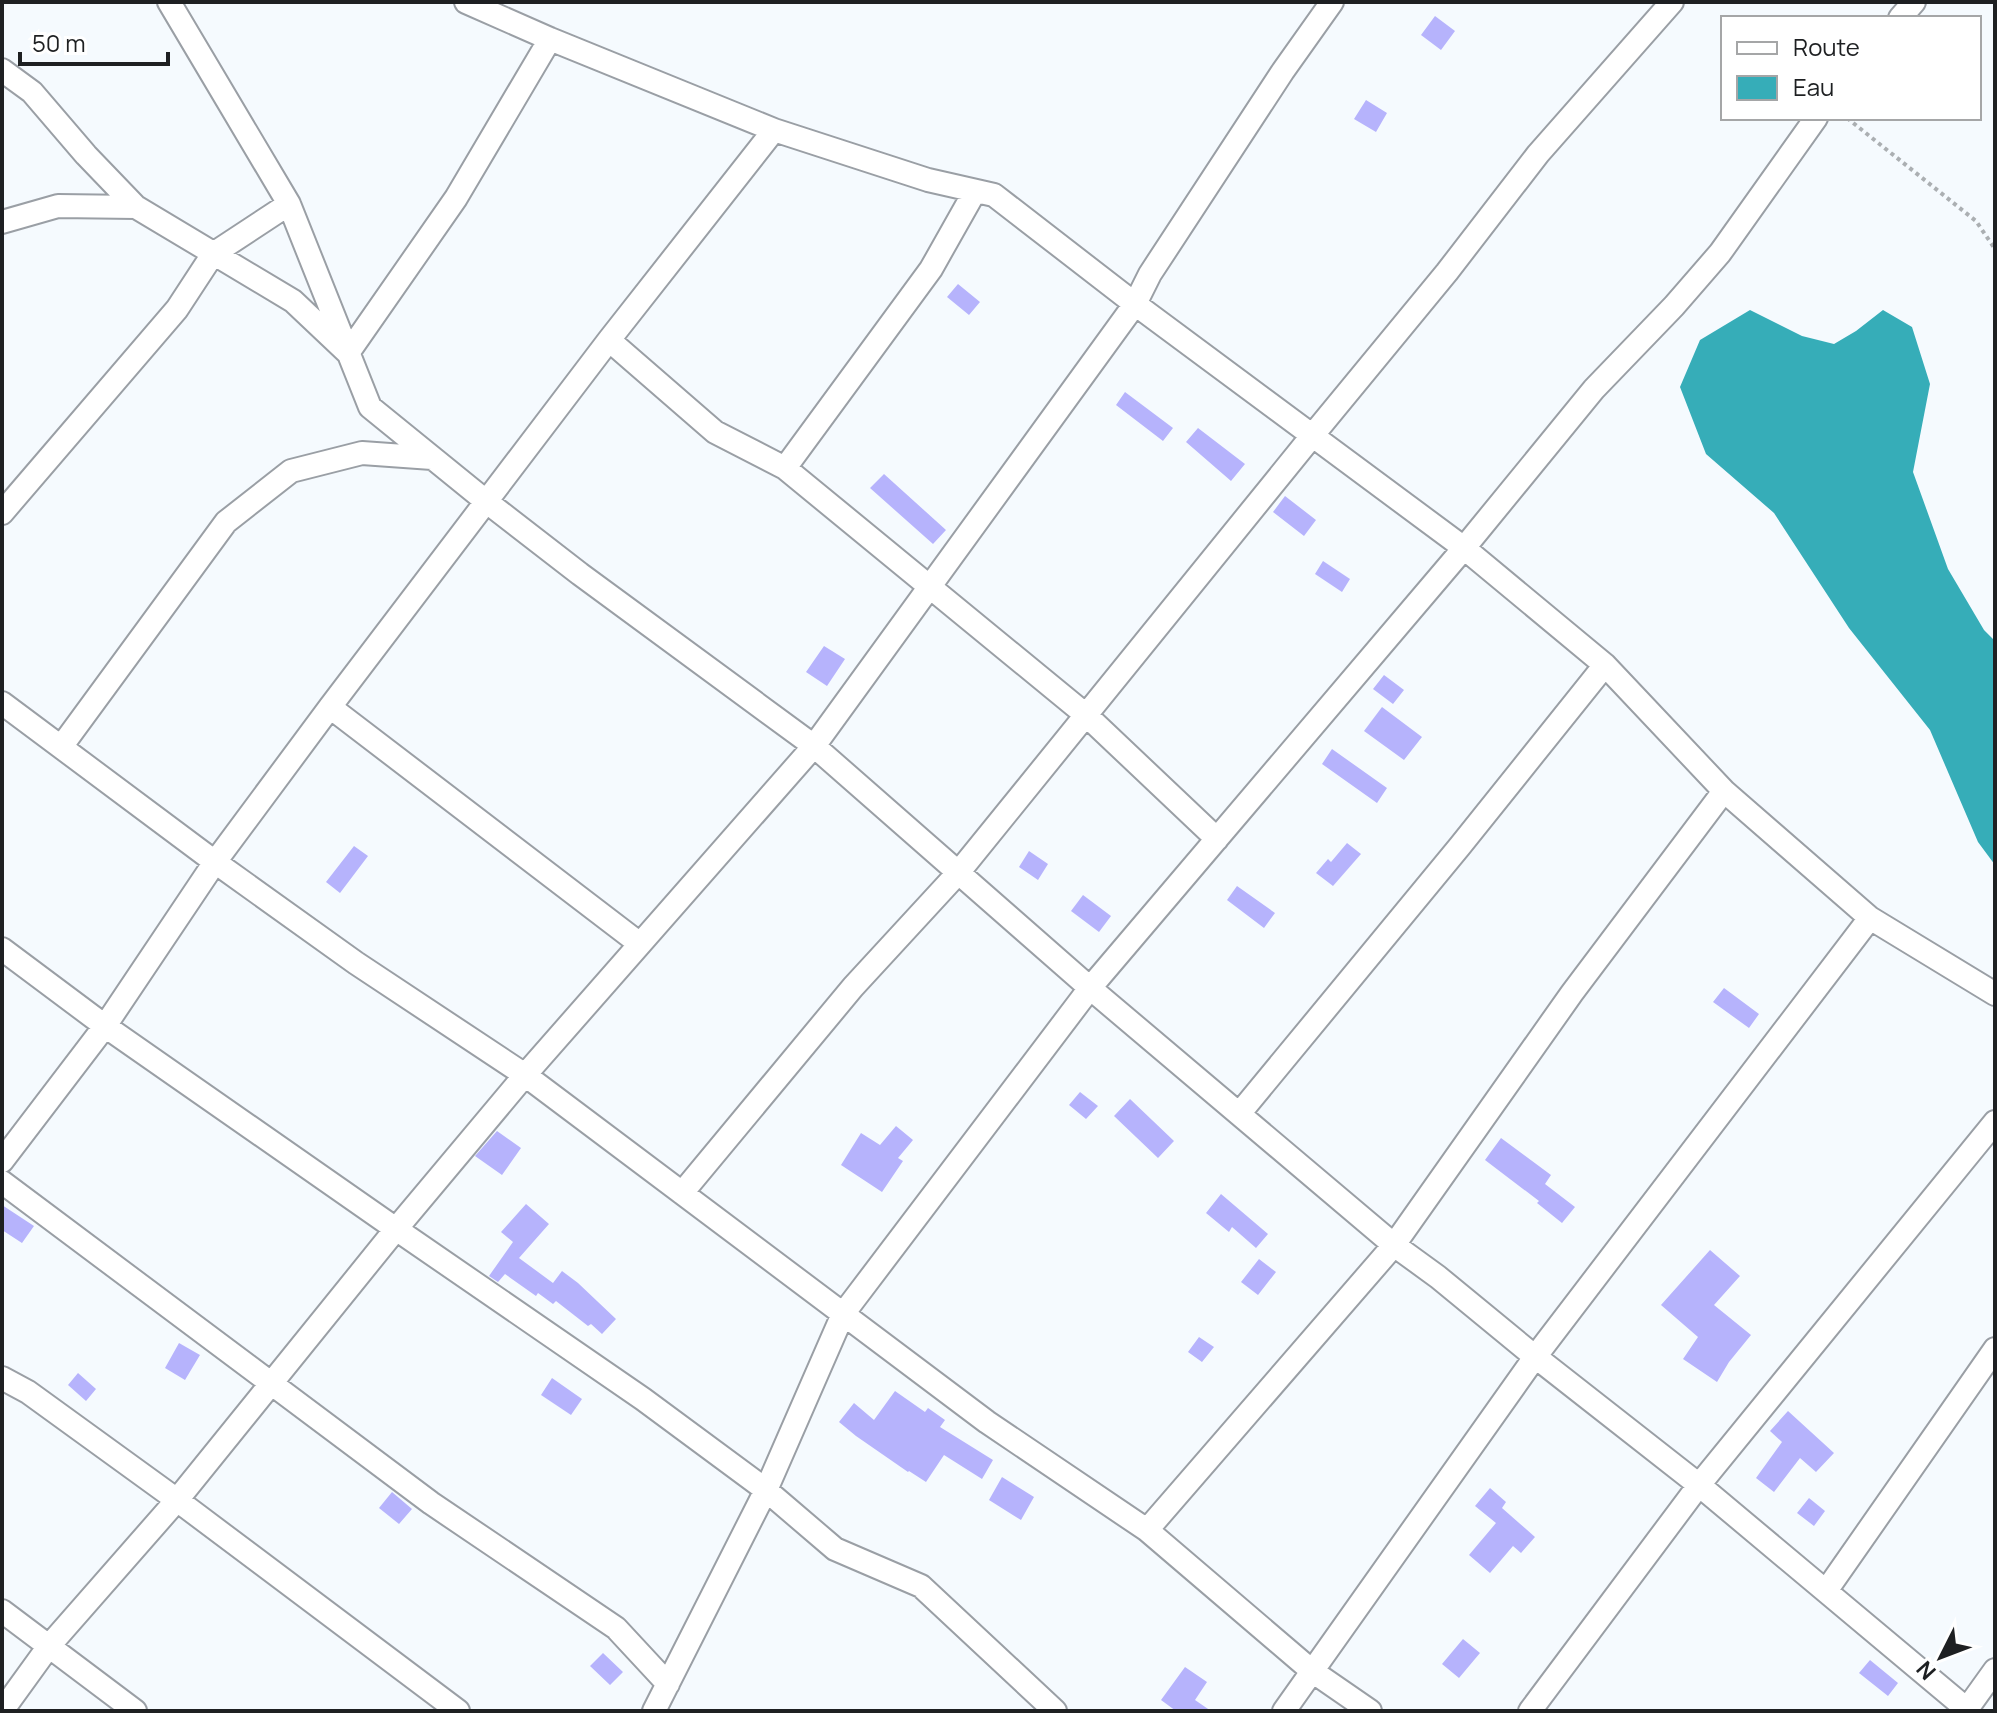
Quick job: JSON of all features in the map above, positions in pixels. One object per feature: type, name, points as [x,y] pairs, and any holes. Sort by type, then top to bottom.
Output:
[{"type":"street","points":[[169,2],[289,204],[370,407],[487,502],[814,746],[1090,988],[1394,1245],[1699,1485],[1962,1709],[1995,1670]]},
{"type":"street","points":[[466,2],[774,130],[928,180],[994,195],[1135,304],[1464,548],[1605,665],[1724,791],[1870,918],[1995,994]]},
{"type":"street","points":[[2,1711],[49,1646],[177,1500],[525,1075],[814,746],[1135,304],[1150,274],[1332,2]]},
{"type":"street","points":[[682,1193],[853,987],[958,873],[1447,272],[1538,154],[1672,2]]},
{"type":"street","points":[[348,353],[456,198],[550,39]]},
{"type":"street","points":[[2,70],[32,92],[136,207],[293,301],[348,353]]},
{"type":"street","points":[[654,1711],[766,1490],[843,1314],[1090,988],[1464,548],[1594,389],[1720,253],[1815,120]]},
{"type":"street","points":[[2,1161],[105,1026],[215,862],[330,707],[609,340],[774,130]]},
{"type":"street","points":[[785,468],[931,269],[975,191]]},
{"type":"street","points":[[2,513],[177,309],[213,254],[289,204]]},
{"type":"street","points":[[2,222],[58,206],[136,207]]},
{"type":"street","points":[[609,340],[715,432],[785,468],[1086,715],[1217,839]]},
{"type":"street","points":[[61,747],[226,522],[291,471],[362,453],[432,458]]},
{"type":"street","points":[[1239,1114],[1605,665]]},
{"type":"street","points":[[2,703],[356,963],[525,1075],[987,1422],[1147,1530],[1312,1671],[1370,1711]]},
{"type":"street","points":[[330,707],[640,944]]},
{"type":"street","points":[[1147,1530],[1394,1245],[1572,993],[1724,791]]},
{"type":"street","points":[[1284,1711],[1535,1357],[1870,918]]},
{"type":"street","points":[[2,949],[105,1026],[643,1399],[766,1490],[835,1549],[921,1586],[1055,1711]]},
{"type":"street","points":[[1530,1711],[1699,1485],[1995,1122]]},
{"type":"street","points":[[2,1182],[431,1503],[616,1628],[668,1684]]},
{"type":"street","points":[[1826,1591],[1995,1349]]},
{"type":"street","points":[[2,1378],[28,1392],[177,1500],[458,1711]]},
{"type":"street","points":[[2,1611],[135,1711]]},
{"type":"path","points":[[1850,120],[1976,221],[1995,249]]},
{"type":"water","points":[[1750,310],[1802,336],[1834,344],[1883,310],[1912,327],[1930,384],[1913,472],[1948,569],[1984,630],[1995,641],[1995,865],[1978,842],[1930,730],[1849,628],[1774,513],[1706,454],[1680,387],[1700,340]]},
{"type":"building","points":[[1435,16],[1455,31],[1441,50],[1421,35]]},
{"type":"building","points":[[1366,100],[1387,113],[1376,132],[1354,119]]},
{"type":"building","points":[[958,284],[980,302],[969,315],[947,297]]},
{"type":"building","points":[[1125,392],[1173,428],[1163,441],[1116,405]]},
{"type":"building","points":[[1198,428],[1245,464],[1231,481],[1186,442]]},
{"type":"building","points":[[884,474],[946,530],[933,544],[870,488]]},
{"type":"building","points":[[1285,496],[1316,520],[1304,536],[1273,512]]},
{"type":"building","points":[[1323,561],[1350,579],[1342,592],[1315,574]]},
{"type":"building","points":[[824,646],[845,659],[827,686],[806,672]]},
{"type":"building","points":[[1384,675],[1404,690],[1393,704],[1373,689]]},
{"type":"building","points":[[1382,707],[1422,737],[1404,760],[1364,731]]},
{"type":"building","points":[[1332,749],[1387,788],[1377,803],[1322,764]]},
{"type":"building","points":[[1347,843],[1361,854],[1333,886],[1316,873],[1328,859],[1331,862]]},
{"type":"building","points":[[354,846],[368,856],[340,893],[326,882]]},
{"type":"building","points":[[1029,851],[1048,864],[1038,880],[1019,867]]},
{"type":"building","points":[[1237,886],[1275,913],[1264,928],[1227,900]]},
{"type":"building","points":[[1083,895],[1111,916],[1099,932],[1071,911]]},
{"type":"building","points":[[1724,988],[1759,1014],[1749,1028],[1713,1002]]},
{"type":"building","points":[[1080,1092],[1098,1106],[1086,1119],[1069,1105]]},
{"type":"building","points":[[1130,1099],[1174,1141],[1158,1158],[1114,1116]]},
{"type":"building","points":[[896,1126],[913,1140],[898,1158],[903,1161],[882,1192],[841,1165],[861,1133],[880,1145]]},
{"type":"building","points":[[497,1131],[521,1148],[502,1175],[475,1156]]},
{"type":"building","points":[[1501,1138],[1551,1175],[1545,1184],[1575,1207],[1562,1223],[1537,1203],[1539,1201],[1485,1160]]},
{"type":"building","points":[[1221,1194],[1268,1234],[1256,1248],[1232,1227],[1229,1232],[1206,1213]]},
{"type":"building","points":[[526,1204],[549,1224],[519,1258],[553,1283],[562,1271],[578,1283],[616,1319],[602,1334],[556,1301],[553,1304],[538,1293],[536,1296],[505,1274],[498,1282],[489,1276],[513,1242],[501,1232]]},
{"type":"building","points":[[2,1205],[34,1226],[22,1243],[2,1230]]},
{"type":"building","points":[[1710,1250],[1740,1276],[1714,1305],[1751,1335],[1717,1382],[1683,1359],[1698,1337],[1661,1305]]},
{"type":"building","points":[[1259,1259],[1276,1272],[1258,1295],[1241,1282]]},
{"type":"building","points":[[1199,1337],[1214,1347],[1202,1362],[1188,1352]]},
{"type":"building","points":[[179,1343],[200,1355],[185,1380],[165,1368]]},
{"type":"building","points":[[78,1373],[96,1389],[86,1401],[68,1385]]},
{"type":"building","points":[[552,1378],[582,1399],[571,1415],[541,1395]]},
{"type":"building","points":[[895,1391],[925,1412],[928,1408],[945,1420],[940,1427],[993,1460],[982,1479],[944,1455],[926,1482],[839,1422],[854,1403],[874,1420]]},
{"type":"building","points":[[1788,1411],[1834,1453],[1816,1472],[1800,1458],[1774,1492],[1756,1478],[1782,1442],[1770,1431]]},
{"type":"building","points":[[1002,1477],[1034,1497],[1021,1520],[989,1500]]},
{"type":"building","points":[[1490,1488],[1506,1502],[1502,1508],[1535,1537],[1521,1553],[1513,1546],[1490,1573],[1469,1555],[1496,1523],[1475,1506]]},
{"type":"building","points":[[392,1492],[412,1509],[399,1524],[379,1508]]},
{"type":"building","points":[[1809,1498],[1825,1511],[1814,1526],[1797,1513]]},
{"type":"building","points":[[1463,1639],[1480,1653],[1459,1678],[1442,1664]]},
{"type":"building","points":[[603,1653],[623,1672],[610,1685],[590,1666]]},
{"type":"building","points":[[1870,1660],[1898,1683],[1888,1696],[1859,1673]]},
{"type":"building","points":[[1185,1667],[1207,1682],[1195,1700],[1211,1711],[1176,1711],[1161,1700]]}]
